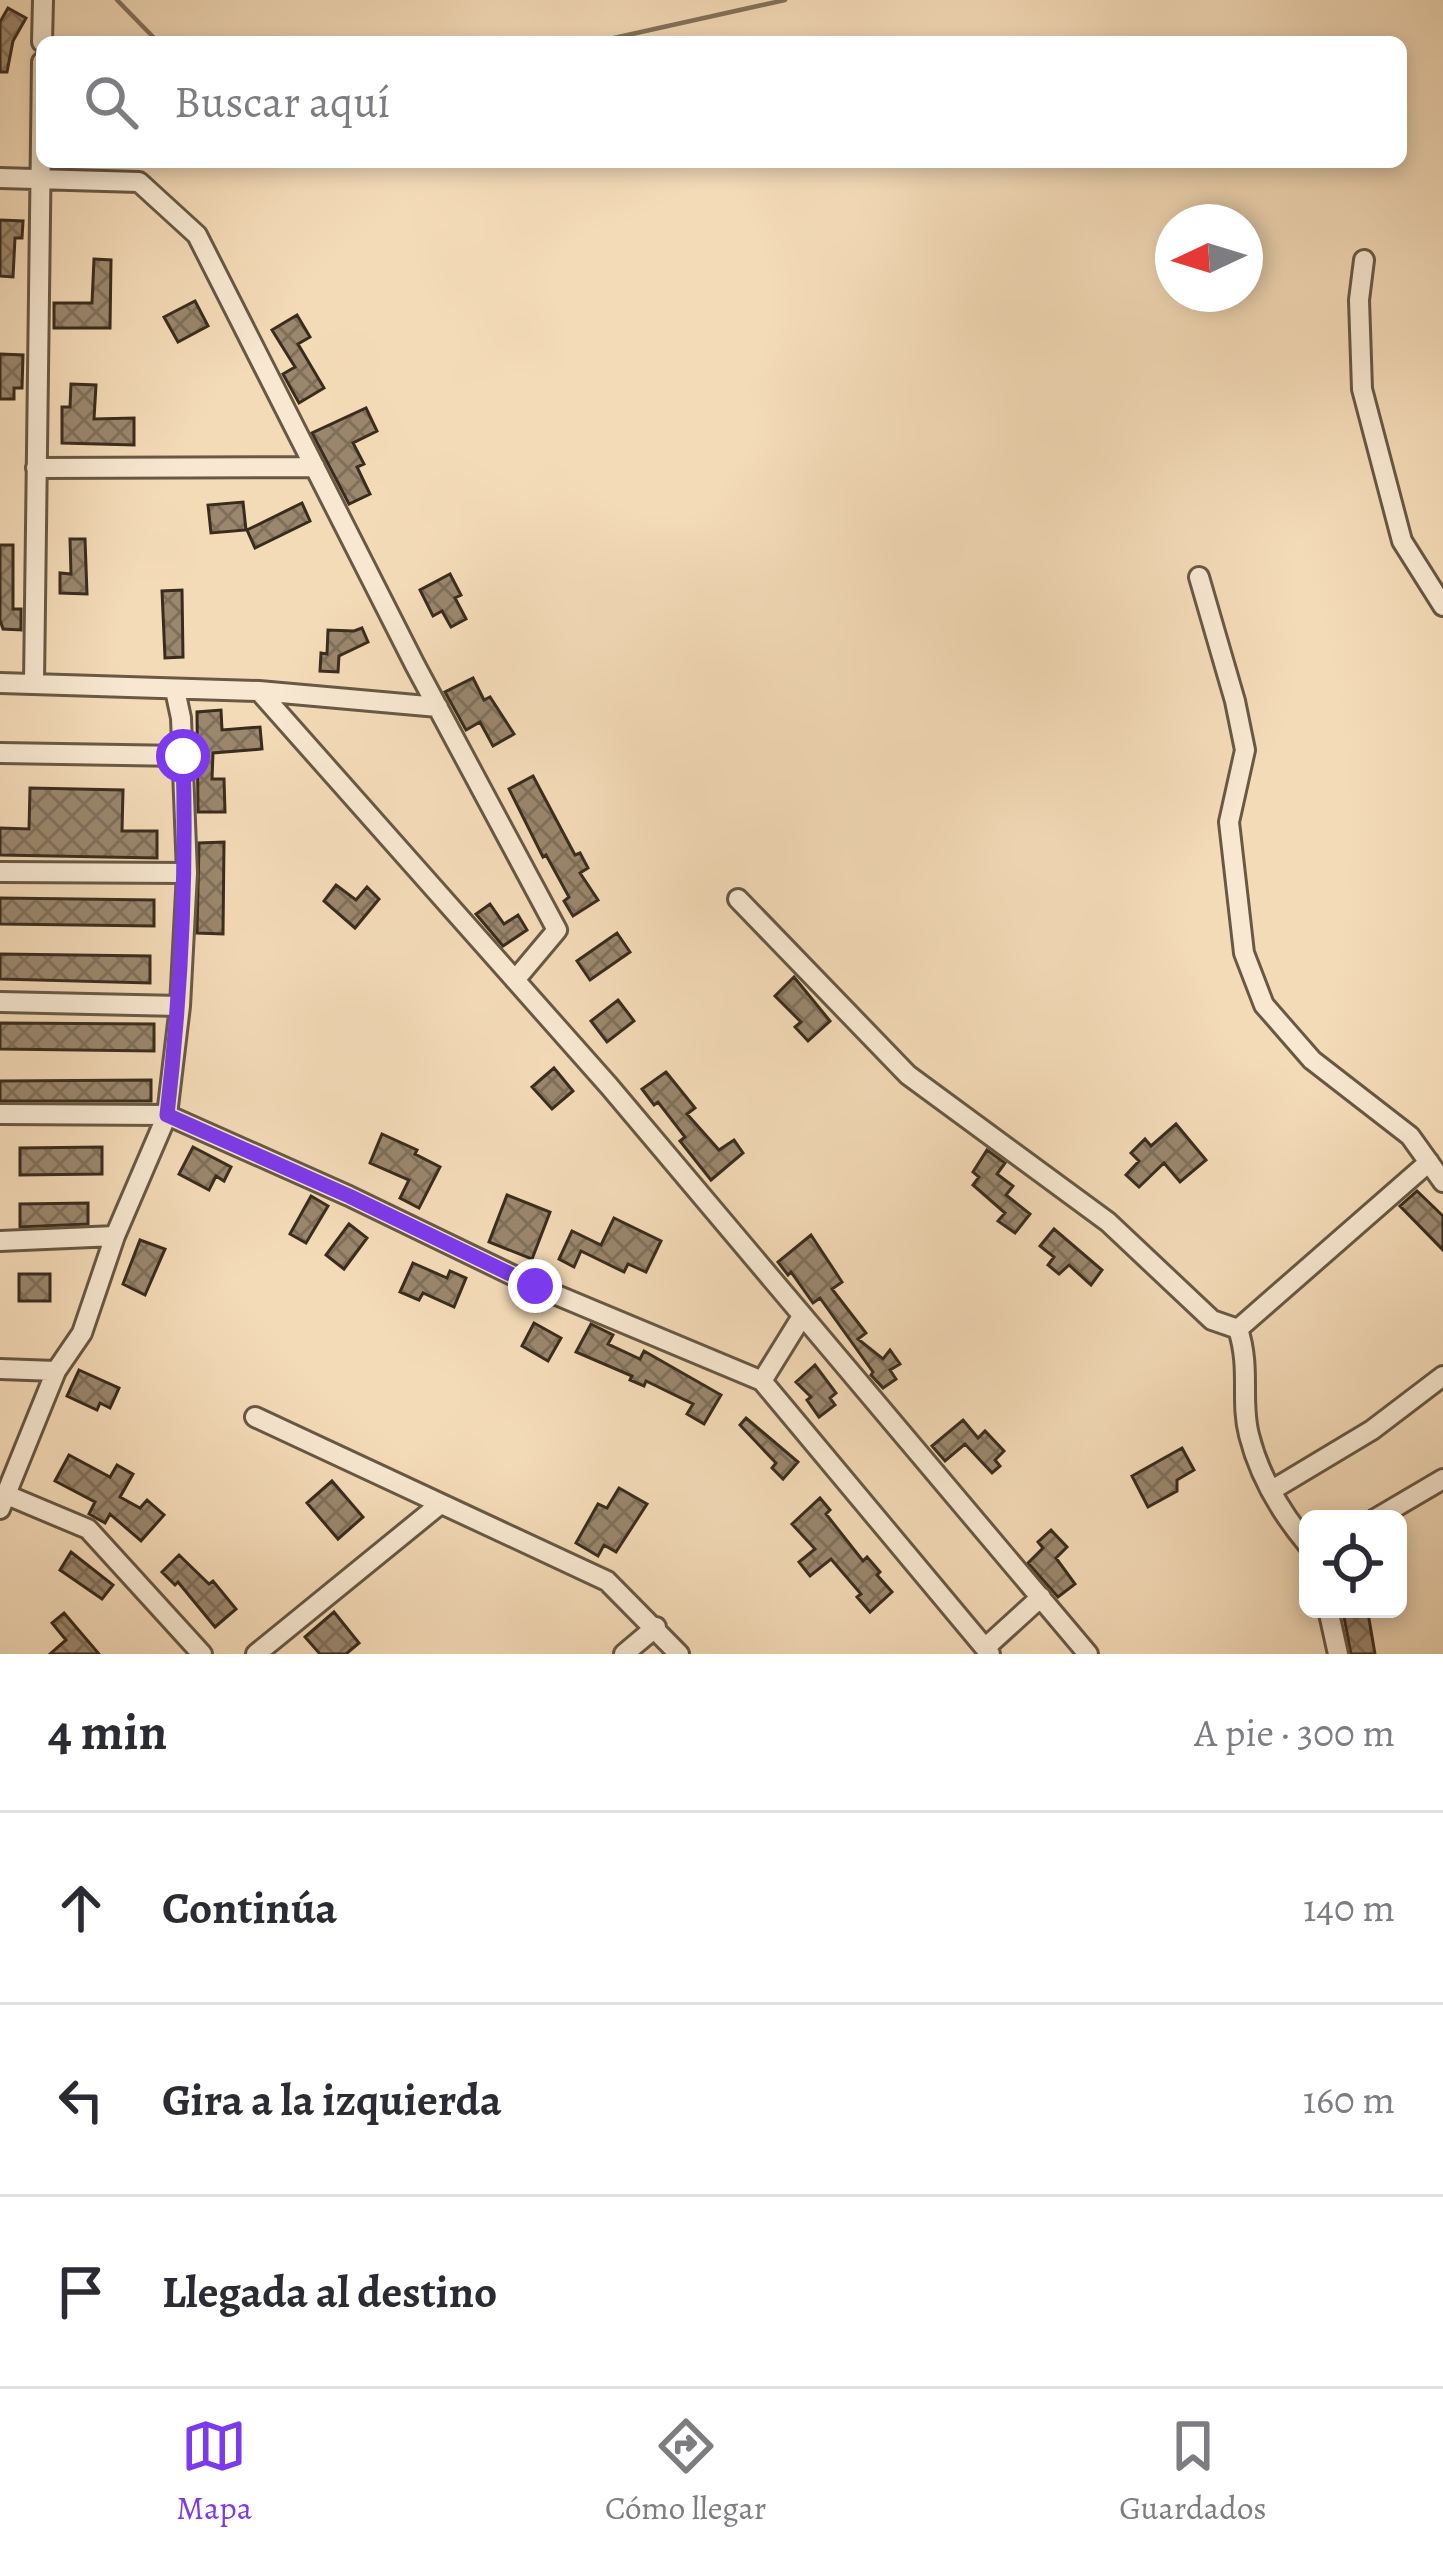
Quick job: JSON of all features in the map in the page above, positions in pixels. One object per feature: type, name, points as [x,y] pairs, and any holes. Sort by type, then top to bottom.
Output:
[{"type":"street","points":[[42,36],[43,0]]},
{"type":"street","points":[[34,683],[40,168]]},
{"type":"street","points":[[0,178],[139,182],[197,235],[557,930],[515,980]]},
{"type":"street","points":[[1364,260],[1359,301],[1362,389],[1402,541],[1443,606]]},
{"type":"street","points":[[36,468],[315,467]]},
{"type":"street","points":[[1199,577],[1245,750],[1229,822],[1244,953],[1264,1005],[1312,1060],[1410,1136],[1443,1182]]},
{"type":"street","points":[[0,683],[259,691],[438,707]]},
{"type":"street","points":[[175,690],[182,718],[187,873],[180,1006],[167,1115],[115,1236],[82,1333],[56,1371],[3,1502],[88,1528],[202,1654]]},
{"type":"street","points":[[259,691],[624,1104],[1088,1654]]},
{"type":"street","points":[[0,753],[183,756]]},
{"type":"street","points":[[0,872],[187,873]]},
{"type":"street","points":[[737,899],[908,1075],[1108,1222],[1212,1320],[1238,1329]]},
{"type":"street","points":[[0,1002],[180,1006]]},
{"type":"street","points":[[0,1114],[167,1115],[535,1286],[762,1381],[987,1651],[1041,1597]]},
{"type":"street","points":[[1238,1329],[1429,1162]]},
{"type":"street","points":[[0,1241],[115,1236]]},
{"type":"street","points":[[762,1381],[801,1318]]},
{"type":"street","points":[[1238,1329],[1246,1356],[1248,1433],[1281,1512],[1299,1534]]},
{"type":"street","points":[[0,1369],[56,1371]]},
{"type":"street","points":[[1272,1490],[1372,1430],[1443,1376]]},
{"type":"street","points":[[255,1417],[607,1581],[680,1654]]},
{"type":"street","points":[[1390,1510],[1443,1479]]},
{"type":"street","points":[[256,1654],[439,1505]]},
{"type":"street","points":[[1330,1618],[1338,1654]]},
{"type":"street","points":[[624,1654],[656,1627]]},
{"type":"building","points":[[8,8],[26,18],[13,41],[7,72],[0,72],[0,22]]},
{"type":"building","points":[[0,220],[23,221],[22,238],[15,238],[13,277],[0,276]]},
{"type":"building","points":[[94,259],[111,260],[110,328],[54,328],[54,303],[92,303]]},
{"type":"building","points":[[195,301],[208,326],[178,342],[164,317]]},
{"type":"building","points":[[297,315],[310,337],[298,344],[324,388],[299,403],[283,374],[295,367],[272,330]]},
{"type":"building","points":[[0,354],[23,355],[22,388],[14,388],[14,399],[0,399]]},
{"type":"building","points":[[71,384],[96,385],[94,419],[134,418],[134,445],[62,443],[62,407],[70,407]]},
{"type":"building","points":[[366,408],[377,431],[353,443],[364,464],[357,467],[370,494],[349,504],[312,433]]},
{"type":"building","points":[[243,502],[246,530],[211,533],[208,505]]},
{"type":"building","points":[[302,503],[310,521],[255,548],[247,530]]},
{"type":"building","points":[[70,539],[85,539],[87,594],[60,593],[60,573],[71,574]]},
{"type":"building","points":[[0,545],[13,545],[13,609],[21,609],[21,630],[3,629],[0,620]]},
{"type":"building","points":[[450,574],[466,619],[451,627],[442,611],[433,616],[420,590]]},
{"type":"building","points":[[182,590],[183,657],[165,658],[162,591]]},
{"type":"building","points":[[362,628],[368,642],[339,656],[338,672],[320,671],[321,653],[327,654],[328,630]]},
{"type":"building","points":[[473,678],[484,700],[490,697],[514,734],[493,746],[480,722],[466,730],[445,692]]},
{"type":"building","points":[[221,710],[222,730],[260,727],[262,749],[213,753],[212,779],[224,779],[225,812],[198,812],[197,712]]},
{"type":"building","points":[[533,776],[575,855],[580,853],[588,868],[580,873],[598,900],[573,916],[564,901],[569,897],[509,789]]},
{"type":"building","points":[[30,788],[123,790],[122,831],[157,831],[157,858],[0,855],[0,828],[29,829]]},
{"type":"building","points":[[224,842],[223,934],[197,933],[199,843]]},
{"type":"building","points":[[336,885],[356,900],[367,887],[379,899],[355,928],[324,901]]},
{"type":"building","points":[[0,898],[154,900],[154,926],[0,924]]},
{"type":"building","points":[[490,904],[504,924],[518,915],[527,930],[503,946],[476,914]]},
{"type":"building","points":[[617,933],[630,952],[590,980],[577,961]]},
{"type":"building","points":[[0,954],[150,956],[150,983],[0,979]]},
{"type":"building","points":[[794,977],[830,1021],[808,1041],[795,1027],[801,1022],[775,996]]},
{"type":"building","points":[[618,1000],[634,1021],[607,1042],[591,1021]]},
{"type":"building","points":[[0,1023],[154,1024],[154,1051],[0,1049]]},
{"type":"building","points":[[554,1068],[573,1091],[552,1109],[532,1087]]},
{"type":"building","points":[[666,1072],[695,1108],[687,1114],[719,1150],[734,1140],[743,1153],[711,1180],[680,1141],[685,1137],[642,1089]]},
{"type":"building","points":[[151,1080],[151,1101],[0,1101],[0,1081]]},
{"type":"building","points":[[1176,1124],[1206,1160],[1180,1182],[1164,1163],[1139,1187],[1126,1175],[1139,1161],[1131,1153],[1145,1139],[1151,1146]]},
{"type":"building","points":[[382,1134],[440,1167],[419,1208],[400,1198],[409,1180],[370,1163]]},
{"type":"building","points":[[102,1147],[102,1174],[20,1175],[20,1148]]},
{"type":"building","points":[[193,1147],[231,1167],[224,1181],[216,1176],[209,1190],[179,1174]]},
{"type":"building","points":[[987,1150],[1005,1163],[997,1174],[1013,1186],[1006,1195],[1030,1214],[1015,1233],[998,1221],[1005,1213],[973,1185],[979,1177],[973,1172]]},
{"type":"building","points":[[1417,1191],[1443,1216],[1443,1250],[1400,1206]]},
{"type":"building","points":[[507,1195],[550,1212],[532,1259],[489,1242]]},
{"type":"building","points":[[311,1196],[328,1206],[306,1243],[290,1234]]},
{"type":"building","points":[[88,1203],[88,1224],[20,1227],[20,1204]]},
{"type":"building","points":[[614,1218],[661,1241],[646,1272],[628,1264],[624,1272],[581,1251],[574,1267],[559,1259],[572,1231],[601,1245]]},
{"type":"building","points":[[349,1224],[367,1238],[344,1269],[326,1255]]},
{"type":"building","points":[[1054,1229],[1102,1270],[1091,1285],[1069,1265],[1059,1274],[1048,1265],[1054,1257],[1040,1246]]},
{"type":"building","points":[[811,1235],[842,1282],[832,1289],[866,1333],[858,1339],[883,1359],[890,1350],[900,1364],[890,1370],[896,1379],[883,1388],[820,1298],[813,1303],[778,1262]]},
{"type":"building","points":[[140,1240],[165,1249],[145,1295],[123,1284]]},
{"type":"building","points":[[413,1263],[447,1278],[450,1271],[466,1278],[454,1307],[423,1293],[419,1300],[400,1292]]},
{"type":"building","points":[[19,1274],[50,1274],[50,1301],[19,1301]]},
{"type":"building","points":[[534,1323],[561,1338],[548,1361],[522,1346]]},
{"type":"building","points":[[591,1324],[613,1335],[608,1344],[640,1359],[644,1351],[721,1395],[704,1424],[687,1414],[693,1404],[646,1381],[644,1386],[630,1380],[632,1376],[576,1352]]},
{"type":"building","points":[[815,1365],[836,1393],[830,1398],[835,1405],[819,1417],[807,1400],[811,1397],[796,1382]]},
{"type":"building","points":[[79,1370],[119,1388],[110,1408],[100,1403],[97,1410],[67,1396]]},
{"type":"building","points":[[746,1418],[798,1462],[783,1479],[772,1468],[776,1463],[740,1425]]},
{"type":"building","points":[[963,1420],[978,1438],[985,1431],[1004,1451],[995,1460],[1000,1466],[992,1473],[965,1444],[945,1461],[932,1446]]},
{"type":"building","points":[[1182,1448],[1194,1470],[1177,1480],[1177,1491],[1148,1507],[1132,1476]]},
{"type":"building","points":[[69,1455],[110,1477],[117,1465],[133,1474],[120,1497],[140,1508],[147,1500],[164,1515],[141,1541],[110,1514],[105,1523],[89,1514],[95,1502],[55,1481]]},
{"type":"building","points":[[332,1481],[363,1517],[338,1539],[307,1503]]},
{"type":"building","points":[[619,1488],[647,1504],[616,1552],[604,1545],[598,1556],[576,1543],[598,1504],[607,1508]]},
{"type":"building","points":[[820,1498],[830,1510],[826,1514],[863,1561],[867,1557],[880,1572],[877,1575],[892,1592],[870,1612],[831,1559],[810,1576],[799,1562],[815,1549],[792,1524]]},
{"type":"building","points":[[1051,1530],[1067,1547],[1056,1558],[1075,1584],[1058,1597],[1028,1563],[1043,1548],[1038,1542]]},
{"type":"building","points":[[71,1552],[113,1585],[102,1599],[60,1570]]},
{"type":"building","points":[[179,1555],[209,1584],[213,1581],[236,1609],[215,1627],[178,1582],[175,1585],[162,1572]]},
{"type":"building","points":[[334,1612],[359,1643],[346,1654],[320,1654],[305,1637]]},
{"type":"building","points":[[64,1613],[99,1654],[50,1654],[66,1640],[52,1623]]},
{"type":"building","points":[[1344,1618],[1369,1618],[1375,1654],[1351,1654]]},
{"type":"waterway","points":[[117,0],[152,36]]},
{"type":"waterway","points":[[623,36],[785,0]]},
{"type":"route","points":[[183,756],[187,873],[180,1006],[167,1115],[535,1286]]}]
